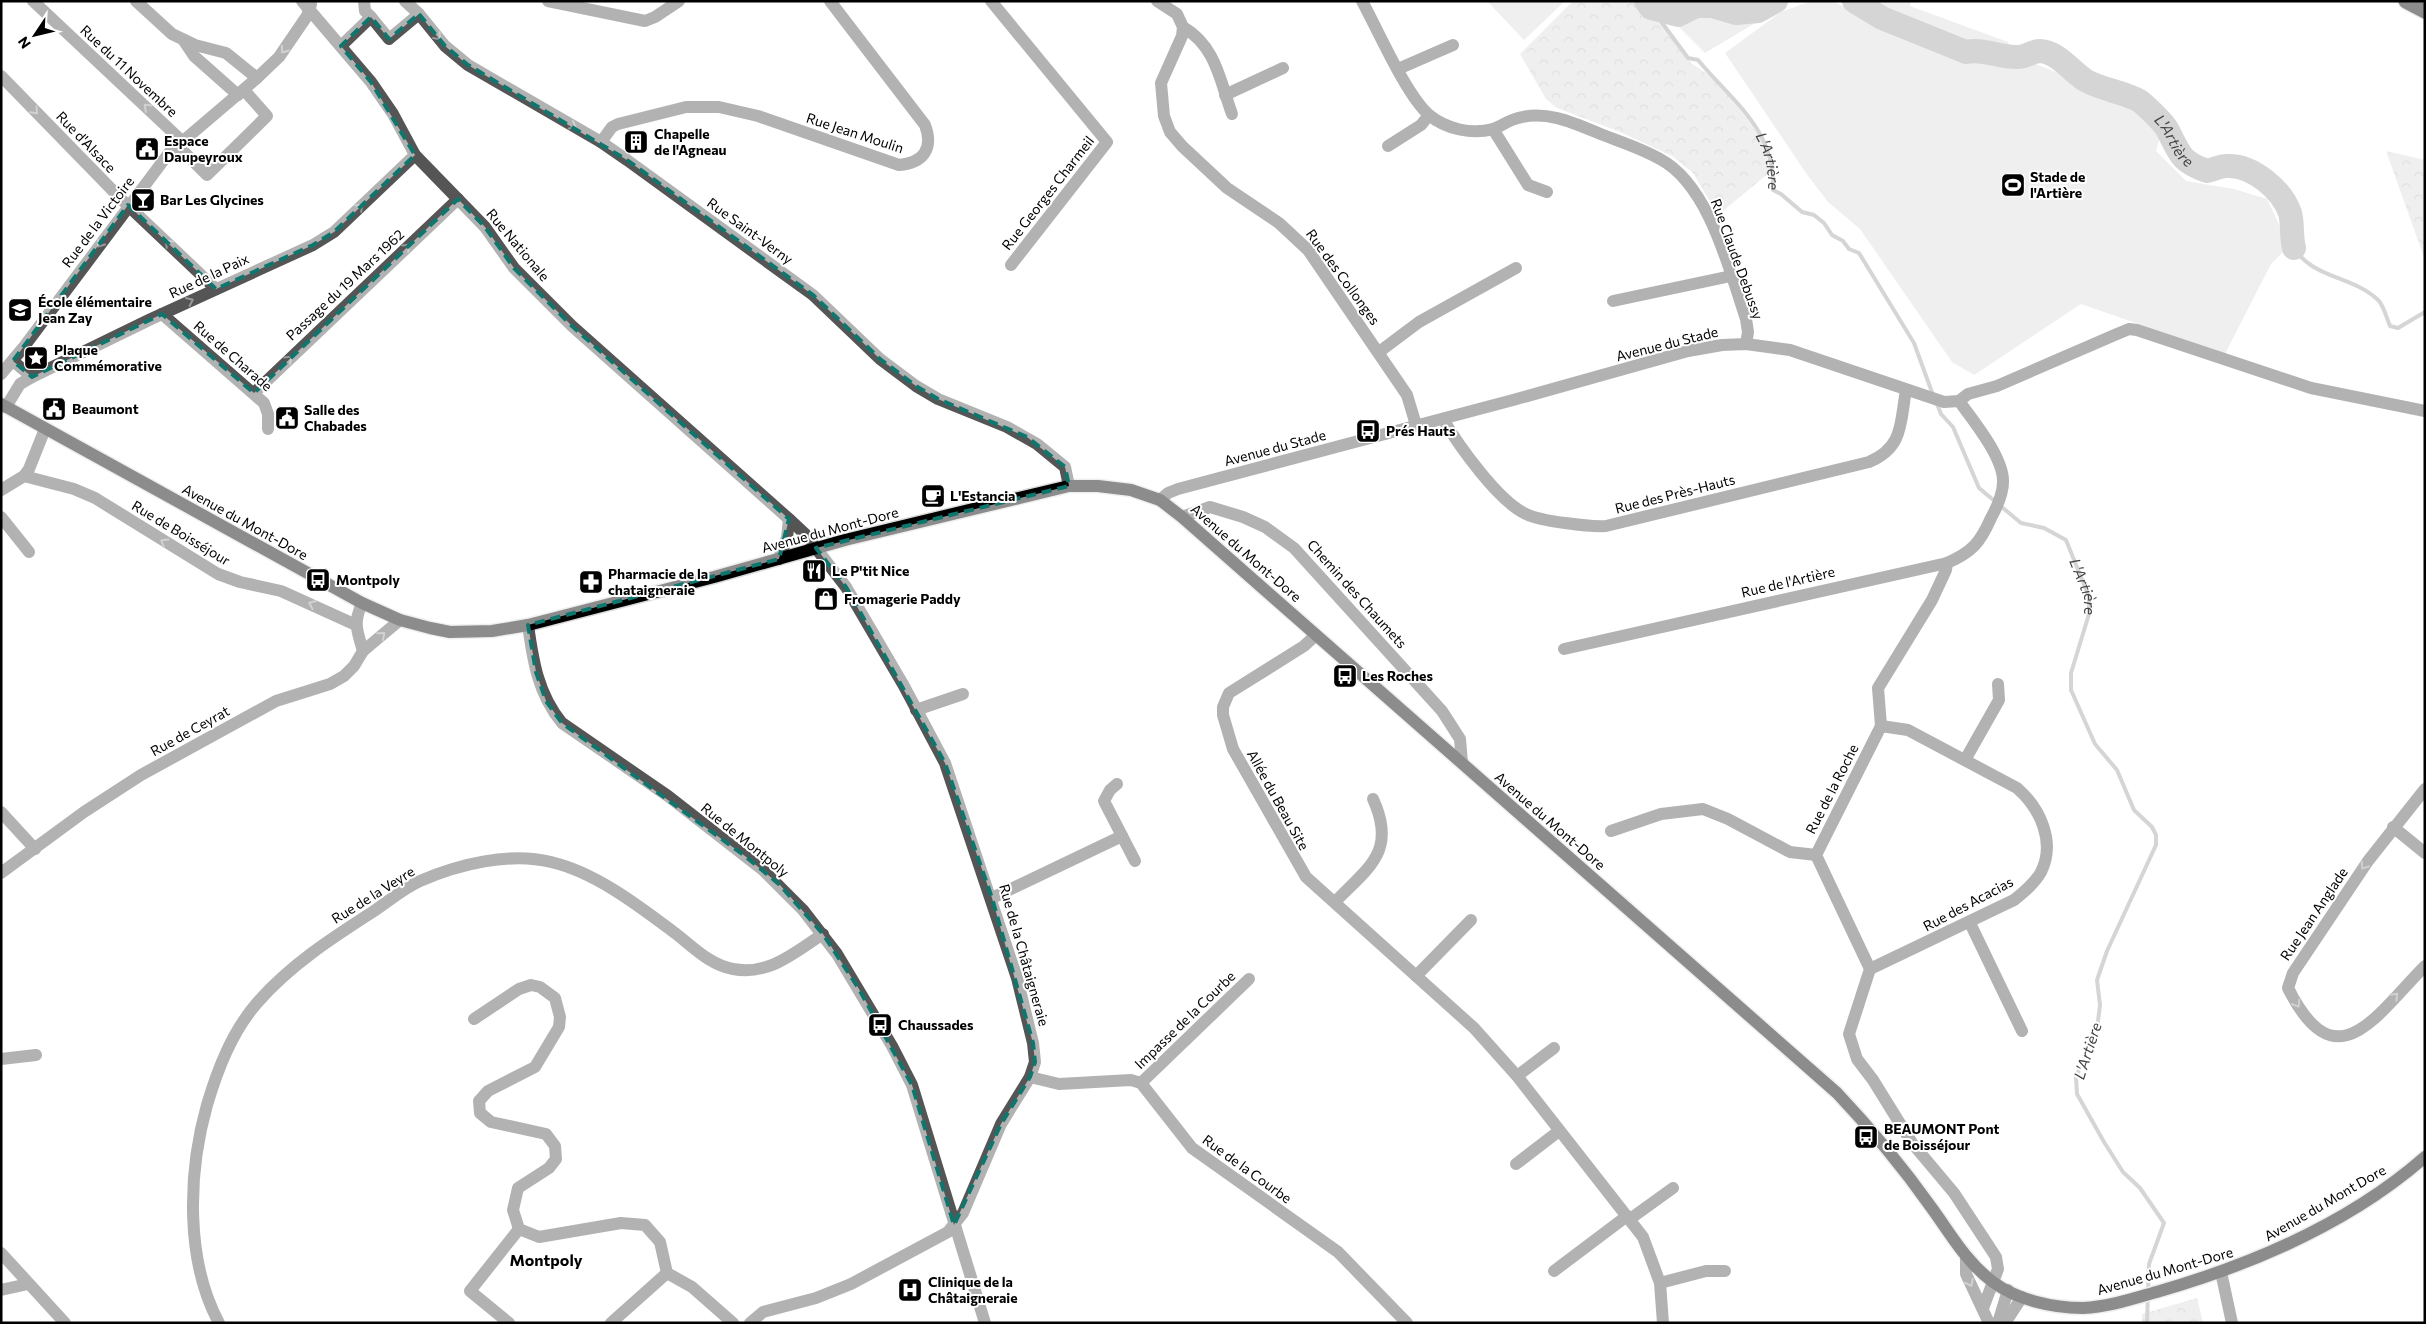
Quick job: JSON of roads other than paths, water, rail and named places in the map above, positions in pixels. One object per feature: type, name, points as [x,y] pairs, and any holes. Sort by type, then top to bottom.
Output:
[{"type":"highway","points":[[2406,1],[2425,11]]},
{"type":"main road","name":"Avenue du Mont-Dore","points":[[3,406],[362,603],[400,620],[450,632],[492,631],[528,625],[951,513],[1069,486],[1098,486],[1131,490],[1160,500],[1182,517],[1837,1093],[1886,1146],[1966,1257],[1993,1282],[2022,1296],[2059,1306],[2082,1308],[2125,1301],[2221,1272],[2264,1256]]},
{"type":"main road","name":"Avenue du Mont Dore","points":[[2264,1256],[2344,1213],[2395,1181],[2425,1158]]},
{"type":"street","name":"Rue du 11 Novembre","points":[[33,1],[180,143],[208,176],[267,116],[241,92]]},
{"type":"street","points":[[136,1],[161,26],[184,41],[226,53],[258,78]]},
{"type":"street","name":"Rue de la Victoire","points":[[6,366],[128,205],[180,143],[258,78],[280,57],[308,4],[321,1]]},
{"type":"street","points":[[364,1],[365,11],[389,39],[419,14]]},
{"type":"street","name":"Rue Saint-Verny","points":[[405,1],[419,14],[445,46],[468,65],[601,142],[813,295],[880,359],[916,386],[938,399],[1027,437],[1037,444],[1065,467],[1069,486]]},
{"type":"street","points":[[548,1],[645,21],[656,17],[679,1]]},
{"type":"street","name":"Rue Jean Moulin","points":[[601,142],[612,128],[618,124],[686,107],[719,107],[758,116],[899,165],[912,164],[920,159],[929,142],[925,125],[830,1]]},
{"type":"street","name":"Rue Georges Charmeil","points":[[991,1],[1108,142],[1011,265]]},
{"type":"street","points":[[1157,1],[1177,14],[1183,27],[1202,41],[1210,52],[1232,114]]},
{"type":"street","name":"Rue Claude Debussy","points":[[1362,1],[1398,69],[1429,115],[1448,126],[1474,131],[1493,129],[1518,118],[1541,115],[1568,121],[1662,160],[1683,176],[1697,193],[1731,276],[1746,319],[1748,332],[1746,344]]},
{"type":"street","name":"Rue Nationale","points":[[308,4],[371,82],[393,114],[415,155],[485,227],[514,268],[572,326],[789,519],[816,549]]},
{"type":"street","points":[[341,46],[371,18]]},
{"type":"street","name":"Rue des Collonges","points":[[1183,27],[1182,36],[1161,83],[1164,116],[1170,132],[1182,146],[1227,188],[1295,236],[1313,256],[1407,395],[1416,425]]},
{"type":"street","points":[[184,41],[194,56],[241,92]]},
{"type":"street","points":[[1398,69],[1453,45]]},
{"type":"street","points":[[1225,95],[1283,68]]},
{"type":"street","name":"Rue d'Alsace","points":[[1,76],[128,205],[216,289]]},
{"type":"street","points":[[1388,146],[1421,125],[1429,115]]},
{"type":"street","points":[[1493,129],[1528,186],[1547,192]]},
{"type":"street","name":"Rue de la Paix","points":[[3,406],[20,384],[32,377],[162,314],[313,245],[328,235],[415,155]]},
{"type":"street","name":"Passage du 19 Mars 1962","points":[[254,393],[458,199]]},
{"type":"street","points":[[1379,352],[1419,322],[1516,268]]},
{"type":"street","points":[[1613,301],[1731,276]]},
{"type":"street","name":"Rue de Charade","points":[[162,314],[264,403],[268,414],[268,429]]},
{"type":"street","name":"Avenue du Stade","points":[[1160,500],[1168,493],[1178,489],[1443,419],[1688,351],[1722,345],[1746,344],[1790,350],[1924,396],[1944,402],[1959,402],[1968,394],[1997,386],[2129,330],[2137,330],[2311,388],[2425,411]]},
{"type":"street","points":[[6,366],[32,377]]},
{"type":"street","points":[[6,366],[17,375],[20,384]]},
{"type":"street","name":"Rue des Près-Hauts","points":[[1443,419],[1458,443],[1515,508],[1528,516],[1606,526],[1879,458],[1889,451],[1897,439],[1906,390]]},
{"type":"street","name":"Rue de l'Artière","points":[[1564,649],[1947,563],[1962,556],[1976,546],[1994,511],[2002,493],[2002,471],[1996,458],[1959,402]]},
{"type":"street","points":[[1,490],[24,476],[29,469],[45,429]]},
{"type":"street","name":"Rue de Boisséjour","points":[[24,476],[95,498],[218,574],[240,582],[281,591],[356,626]]},
{"type":"street","name":"Chemin des Chaumets","points":[[1182,517],[1210,506],[1266,527],[1294,548],[1442,711],[1460,739],[1462,764]]},
{"type":"street","points":[[1,517],[29,552]]},
{"type":"street","points":[[779,559],[787,538],[789,519]]},
{"type":"street","name":"Rue de la Châtaigneraie","points":[[750,1323],[763,1312],[816,1298],[851,1284],[948,1232],[969,1200],[1002,1124],[1030,1077],[1035,1062],[1033,1043],[1017,978],[946,763],[846,587],[816,549]]},
{"type":"street","points":[[1881,726],[1878,688],[1932,600],[1946,570],[1947,563]]},
{"type":"street","points":[[362,603],[356,618],[356,626],[363,651]]},
{"type":"street","name":"Rue de Ceyrat","points":[[1,873],[84,812],[141,775],[276,701],[330,684],[344,676],[354,666],[363,651],[400,620]]},
{"type":"street","name":"Rue de Montpoly","points":[[528,625],[540,688],[553,712],[562,723],[655,787],[751,860],[780,885],[823,934],[859,989],[912,1085],[984,1323]]},
{"type":"street","name":"Allée du Beau Site","points":[[1316,635],[1304,646],[1229,694],[1223,707],[1223,715],[1233,749],[1306,878],[1474,1028],[1516,1076],[1629,1217],[1643,1238],[1652,1257],[1660,1283],[1663,1323]]},
{"type":"street","points":[[1965,760],[1999,700],[1998,684]]},
{"type":"street","points":[[916,710],[964,694]]},
{"type":"street","name":"Rue des Acacias","points":[[1870,969],[2014,900],[2028,888],[2041,872],[2047,851],[2046,833],[2040,815],[2031,800],[2018,788],[1908,730],[1881,726]]},
{"type":"street","name":"Rue de la Roche","points":[[1870,969],[1816,855],[1881,726]]},
{"type":"street","points":[[1117,784],[1110,790],[1104,801],[1135,861]]},
{"type":"street","name":"Rue Jean Anglade","points":[[2425,789],[2393,827],[2293,973],[2288,988],[2296,1004],[2316,1028],[2326,1035],[2338,1038],[2352,1035],[2364,1027],[2425,966]]},
{"type":"street","points":[[1335,902],[1363,873],[1382,847],[1383,836],[1379,811],[1373,799]]},
{"type":"street","points":[[1612,831],[1662,814],[1702,809],[1728,819],[1790,852],[1816,855]]},
{"type":"street","points":[[1,812],[34,849]]},
{"type":"street","points":[[2393,827],[2425,853]]},
{"type":"street","points":[[992,898],[1122,836]]},
{"type":"street","name":"Rue de la Veyre","points":[[219,1323],[198,1266],[192,1196],[204,1118],[218,1070],[232,1040],[256,1005],[283,976],[321,945],[419,882],[478,862],[512,858],[551,862],[605,883],[710,961],[732,969],[755,970],[780,963],[823,934]]},
{"type":"street","points":[[1416,976],[1471,920]]},
{"type":"street","points":[[1970,922],[2022,1031]]},
{"type":"street","points":[[1870,969],[1849,1034],[1857,1059],[1873,1080],[1912,1142],[1954,1193],[1996,1257],[1998,1269],[1983,1308]]},
{"type":"street","name":"Impasse de la Courbe","points":[[1141,1083],[1249,979]]},
{"type":"street","points":[[474,1019],[519,989],[530,985],[548,991],[555,998],[559,1008],[559,1026],[535,1067],[488,1091],[479,1101],[480,1113],[491,1122],[546,1134],[555,1146],[556,1159],[549,1168],[518,1188],[513,1210],[519,1230]]},
{"type":"street","points":[[1516,1076],[1554,1048]]},
{"type":"street","points":[[1,1059],[36,1055]]},
{"type":"street","points":[[1030,1077],[1059,1084],[1131,1080],[1141,1083]]},
{"type":"street","name":"Rue de la Courbe","points":[[1141,1083],[1192,1148],[1338,1252],[1407,1323]]},
{"type":"street","points":[[1516,1164],[1559,1131]]},
{"type":"street","points":[[1554,1270],[1673,1188]]},
{"type":"street","points":[[519,1230],[539,1238],[621,1223],[645,1225],[660,1242],[667,1273],[692,1287],[733,1323]]},
{"type":"street","points":[[509,1323],[470,1291],[519,1230]]},
{"type":"street","points":[[1,1252],[65,1323]]},
{"type":"street","points":[[1966,1257],[1966,1274],[1983,1308],[1995,1322]]},
{"type":"street","points":[[1660,1283],[1706,1271],[1725,1271]]},
{"type":"street","points":[[2221,1272],[2232,1323]]},
{"type":"street","points":[[611,1323],[667,1273]]},
{"type":"street","points":[[1,1290],[28,1284]]},
{"type":"street","points":[[1995,1322],[2008,1290]]},
{"type":"street","points":[[1995,1322],[2009,1317],[2022,1296]]},
{"type":"waterway","name":"L'Artière","points":[[1646,1],[1651,8],[1678,15],[1696,6],[1712,6],[1736,13],[1758,11],[1776,1]]},
{"type":"waterway","name":"L'Artière","points":[[1854,1],[1882,18],[1966,52],[1979,51],[2018,57],[2037,51],[2047,52],[2058,58],[2085,80],[2136,99],[2163,123],[2181,155],[2191,164],[2207,171],[2226,166],[2246,169],[2273,187],[2286,204],[2290,213],[2294,248]]},
{"type":"waterway","name":"L'Artière","points":[[1651,8],[1688,58],[1698,60],[1737,103],[1760,133],[1772,169],[1773,190],[1781,194],[1802,212],[1814,215],[1824,223],[1832,235],[1843,241],[1849,249],[1859,253],[1914,343],[1933,395]]},
{"type":"waterway","points":[[2294,248],[2312,266],[2358,287],[2379,301],[2390,326],[2398,328],[2425,312]]},
{"type":"waterway","name":"L'Artière","points":[[1937,404],[1941,414],[1953,427],[1979,488],[2021,523],[2044,528],[2066,540],[2089,597],[2089,614],[2071,673],[2071,690],[2095,744],[2117,770],[2134,810],[2152,827],[2156,835],[2156,845],[2107,951],[2097,980],[2100,1005],[2097,1029],[2076,1077],[2077,1094],[2104,1142],[2123,1172],[2140,1188],[2164,1223],[2149,1264],[2147,1323]]},
{"type":"place","name":"Chapelle de l'Agneau","points":[[636,142]]},
{"type":"place","name":"Espace Daupeyroux","points":[[147,149]]},
{"type":"place","name":"Stade de l'Artière","points":[[2013,185]]},
{"type":"place","name":"Bar Les Glycines","points":[[143,200]]},
{"type":"place","name":"École élémentaire Jean Zay","points":[[20,310]]},
{"type":"place","name":"Plaque Commémorative","points":[[36,358]]},
{"type":"place","name":"Beaumont","points":[[54,409]]},
{"type":"place","name":"Salle des Chabades","points":[[287,418]]},
{"type":"place","name":"Prés Hauts","points":[[1368,431]]},
{"type":"place","name":"L'Estancia","points":[[933,496]]},
{"type":"place","name":"Le P'tit Nice","points":[[814,571]]},
{"type":"place","name":"Montpoly","points":[[318,580]]},
{"type":"place","name":"Pharmacie de la chataigneraie","points":[[591,582]]},
{"type":"place","name":"Fromagerie Paddy","points":[[826,599]]},
{"type":"place","name":"Les Roches","points":[[1345,676]]},
{"type":"place","name":"Chaussades","points":[[880,1025]]},
{"type":"place","name":"BEAUMONT Pont de Boisséjour","points":[[1866,1137]]},
{"type":"place","name":"Clinique de la Châtaigneraie","points":[[910,1290]]},
{"type":"district","name":"Montpoly","points":[[546,1260]]}]
